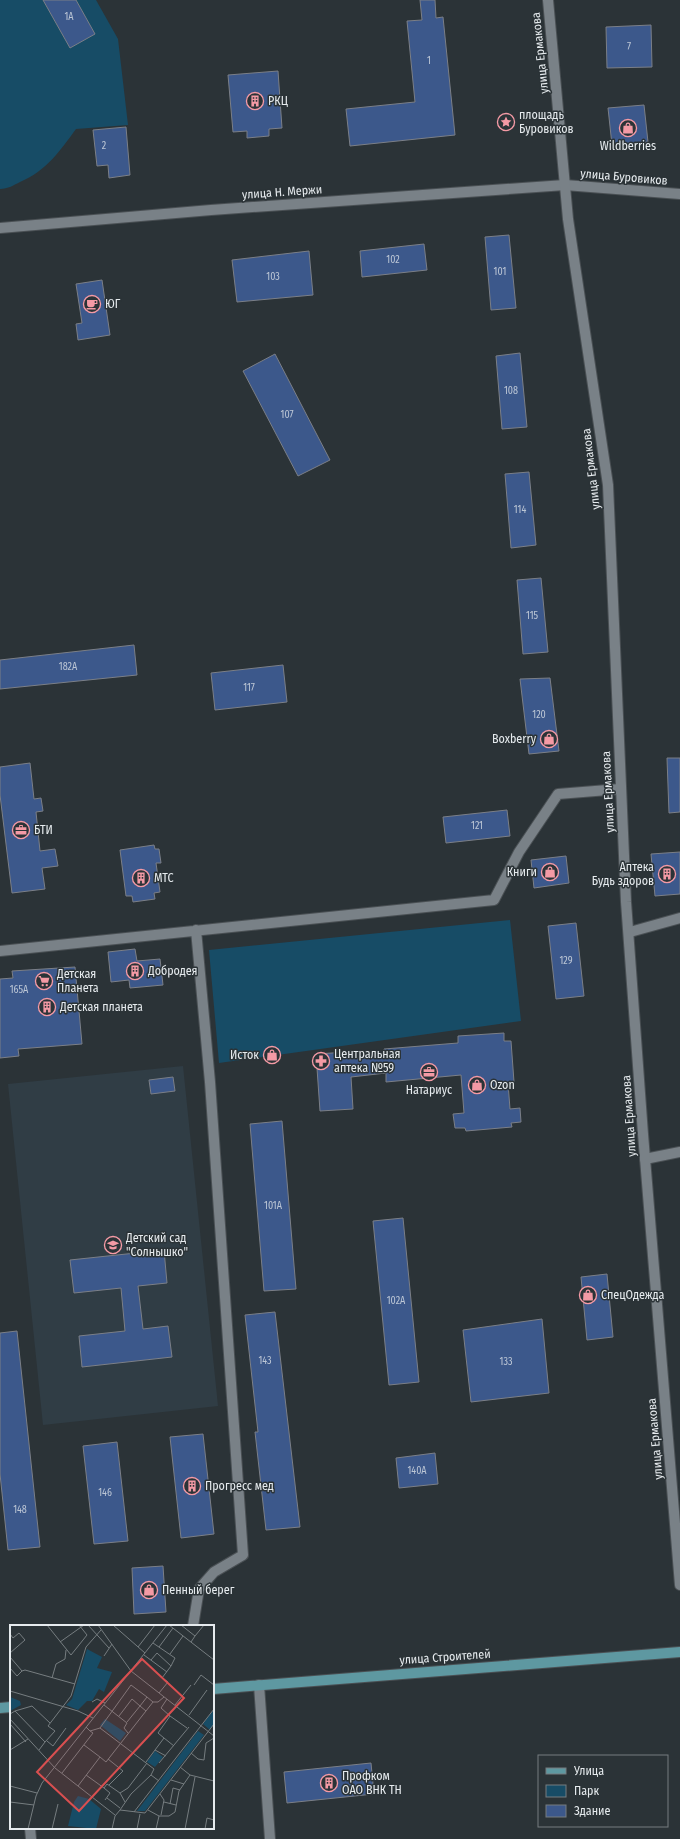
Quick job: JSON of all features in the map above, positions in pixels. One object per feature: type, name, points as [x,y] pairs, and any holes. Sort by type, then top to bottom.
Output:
[{"type":"main road","name":"улица Строителей","points":[[214,1689],[680,1652]]},
{"type":"main road","points":[[0,1708],[10,1707]]},
{"type":"street","name":"улица Ермакова","points":[[548,0],[568,219],[608,485],[626,902],[630,932],[645,1159],[680,1585]]},
{"type":"street","name":"улица Буровиков","points":[[565,185],[680,194]]},
{"type":"street","name":"улица Н. Мержи","points":[[0,228],[226,209],[565,185]]},
{"type":"street","points":[[0,951],[494,900],[519,852],[558,794],[620,790]]},
{"type":"street","points":[[630,932],[680,918]]},
{"type":"street","points":[[193,1625],[199,1589],[214,1572],[243,1555],[210,1082],[196,930]]},
{"type":"street","points":[[645,1159],[680,1152]]},
{"type":"street","points":[[259,1685],[270,1839]]},
{"type":"street","points":[[30,1829],[31,1839]]},
{"type":"shaded area","name":"Детский сад \"Солнышко\"","points":[[183,1066],[218,1406],[43,1425],[8,1084]]},
{"type":"green space","points":[[0,0],[96,0],[118,39],[128,125],[76,129],[58,153],[45,166],[11,187],[0,189]]},
{"type":"green space","points":[[510,920],[521,1021],[219,1063],[209,950]]},
{"type":"building","points":[[43,0],[76,0],[95,34],[70,48]]},
{"type":"building","points":[[420,0],[435,0],[436,18],[443,17],[455,135],[350,146],[346,109],[415,102],[407,21],[422,20]]},
{"type":"building","points":[[651,25],[652,67],[607,68],[606,27]]},
{"type":"building","name":"РКЦ","points":[[278,71],[282,128],[269,129],[269,136],[247,138],[247,131],[233,132],[228,75]]},
{"type":"building","name":"Wildberries","points":[[644,105],[648,142],[612,145],[608,108]]},
{"type":"building","points":[[126,127],[130,175],[109,178],[108,165],[97,166],[93,130]]},
{"type":"building","points":[[509,235],[516,308],[491,310],[485,237]]},
{"type":"building","points":[[424,244],[427,270],[362,277],[360,251]]},
{"type":"building","points":[[309,251],[313,295],[237,302],[232,260]]},
{"type":"building","name":"ЮГ","points":[[102,280],[110,335],[78,340],[76,324],[82,323],[76,284]]},
{"type":"building","points":[[520,353],[527,427],[502,429],[496,356]]},
{"type":"building","points":[[275,354],[330,460],[298,476],[243,371]]},
{"type":"building","points":[[529,472],[536,545],[511,548],[505,474]]},
{"type":"building","points":[[541,578],[548,652],[523,654],[517,580]]},
{"type":"building","points":[[134,645],[137,675],[0,689],[0,660]]},
{"type":"building","points":[[283,665],[287,702],[215,710],[211,673]]},
{"type":"building","points":[[550,678],[559,751],[529,754],[520,679]]},
{"type":"building","points":[[667,758],[680,758],[680,812],[669,813]]},
{"type":"building","name":"БТИ","points":[[30,763],[34,799],[41,798],[43,811],[36,812],[40,851],[55,849],[58,866],[42,868],[45,889],[12,893],[0,795],[0,767]]},
{"type":"building","points":[[507,810],[510,836],[446,843],[443,817]]},
{"type":"building","name":"МТС","points":[[154,845],[155,849],[159,849],[161,863],[156,863],[160,892],[154,893],[155,899],[133,902],[132,896],[126,896],[120,850]]},
{"type":"building","name":"Аптека Будь здоров","points":[[680,852],[680,894],[655,896],[651,854]]},
{"type":"building","name":"Книги","points":[[566,856],[569,883],[534,888],[531,860]]},
{"type":"building","points":[[576,923],[584,996],[556,999],[548,926]]},
{"type":"building","name":"Добродея","points":[[135,949],[137,961],[160,959],[163,985],[130,988],[129,980],[111,982],[108,952]]},
{"type":"building","name":"Детская планета","points":[[75,967],[82,1044],[18,1049],[19,1056],[0,1058],[0,979],[13,978],[12,971]]},
{"type":"building","points":[[504,1033],[504,1041],[511,1041],[514,1082],[508,1083],[510,1109],[520,1108],[521,1122],[511,1123],[512,1127],[466,1131],[465,1128],[455,1128],[453,1114],[464,1113],[461,1075],[386,1082],[386,1073],[351,1077],[353,1109],[320,1111],[316,1054],[348,1052],[349,1059],[384,1056],[384,1049],[458,1043],[458,1036]]},
{"type":"building","points":[[173,1077],[175,1091],[151,1094],[149,1080]]},
{"type":"building","points":[[282,1121],[296,1289],[264,1291],[250,1124]]},
{"type":"building","points":[[403,1218],[419,1382],[389,1385],[373,1221]]},
{"type":"building","points":[[164,1250],[167,1283],[138,1286],[143,1329],[168,1326],[172,1357],[82,1367],[79,1336],[125,1331],[121,1288],[74,1293],[70,1260]]},
{"type":"building","points":[[607,1274],[613,1337],[587,1340],[581,1277]]},
{"type":"building","points":[[275,1312],[300,1527],[266,1530],[255,1432],[258,1432],[245,1315]]},
{"type":"building","points":[[542,1319],[549,1393],[471,1402],[463,1330]]},
{"type":"building","points":[[17,1331],[40,1547],[8,1550],[0,1474],[0,1333]]},
{"type":"building","name":"Прогресс мед","points":[[203,1434],[214,1534],[181,1538],[170,1437]]},
{"type":"building","points":[[117,1442],[128,1541],[94,1544],[83,1446]]},
{"type":"building","points":[[435,1453],[438,1484],[399,1488],[396,1458]]},
{"type":"building","name":"Пенный берег","points":[[163,1566],[166,1612],[134,1614],[132,1568]]},
{"type":"building","name":"Профком ОАО ВНК ТН","points":[[371,1763],[374,1794],[287,1803],[284,1772]]},
{"type":"place","name":"РКЦ","points":[[255,101]]},
{"type":"place","name":"площадь Буровиков","points":[[506,122]]},
{"type":"place","name":"Wildberries","points":[[628,128]]},
{"type":"place","name":"ЮГ","points":[[92,304]]},
{"type":"place","name":"Boxberry","points":[[549,739]]},
{"type":"place","name":"БТИ","points":[[21,830]]},
{"type":"place","name":"Книги","points":[[550,872]]},
{"type":"place","name":"Аптека Будь здоров","points":[[667,874]]},
{"type":"place","name":"МТС","points":[[141,878]]},
{"type":"place","name":"Добродея","points":[[135,971]]},
{"type":"place","name":"Детская Планета","points":[[44,981]]},
{"type":"place","name":"Детская планета","points":[[47,1007]]},
{"type":"place","name":"Исток","points":[[272,1055]]},
{"type":"place","name":"Центральная аптека №59","points":[[321,1061]]},
{"type":"place","name":"Натариус","points":[[429,1072]]},
{"type":"place","name":"Ozon","points":[[477,1085]]},
{"type":"place","name":"Детский сад \"Солнышко\"","points":[[113,1245]]},
{"type":"place","name":"СпецОдежда","points":[[588,1295]]},
{"type":"place","name":"Прогресс мед","points":[[192,1486]]},
{"type":"place","name":"Пенный берег","points":[[149,1590]]},
{"type":"place","name":"Профком ОАО ВНК ТН","points":[[329,1783]]}]
